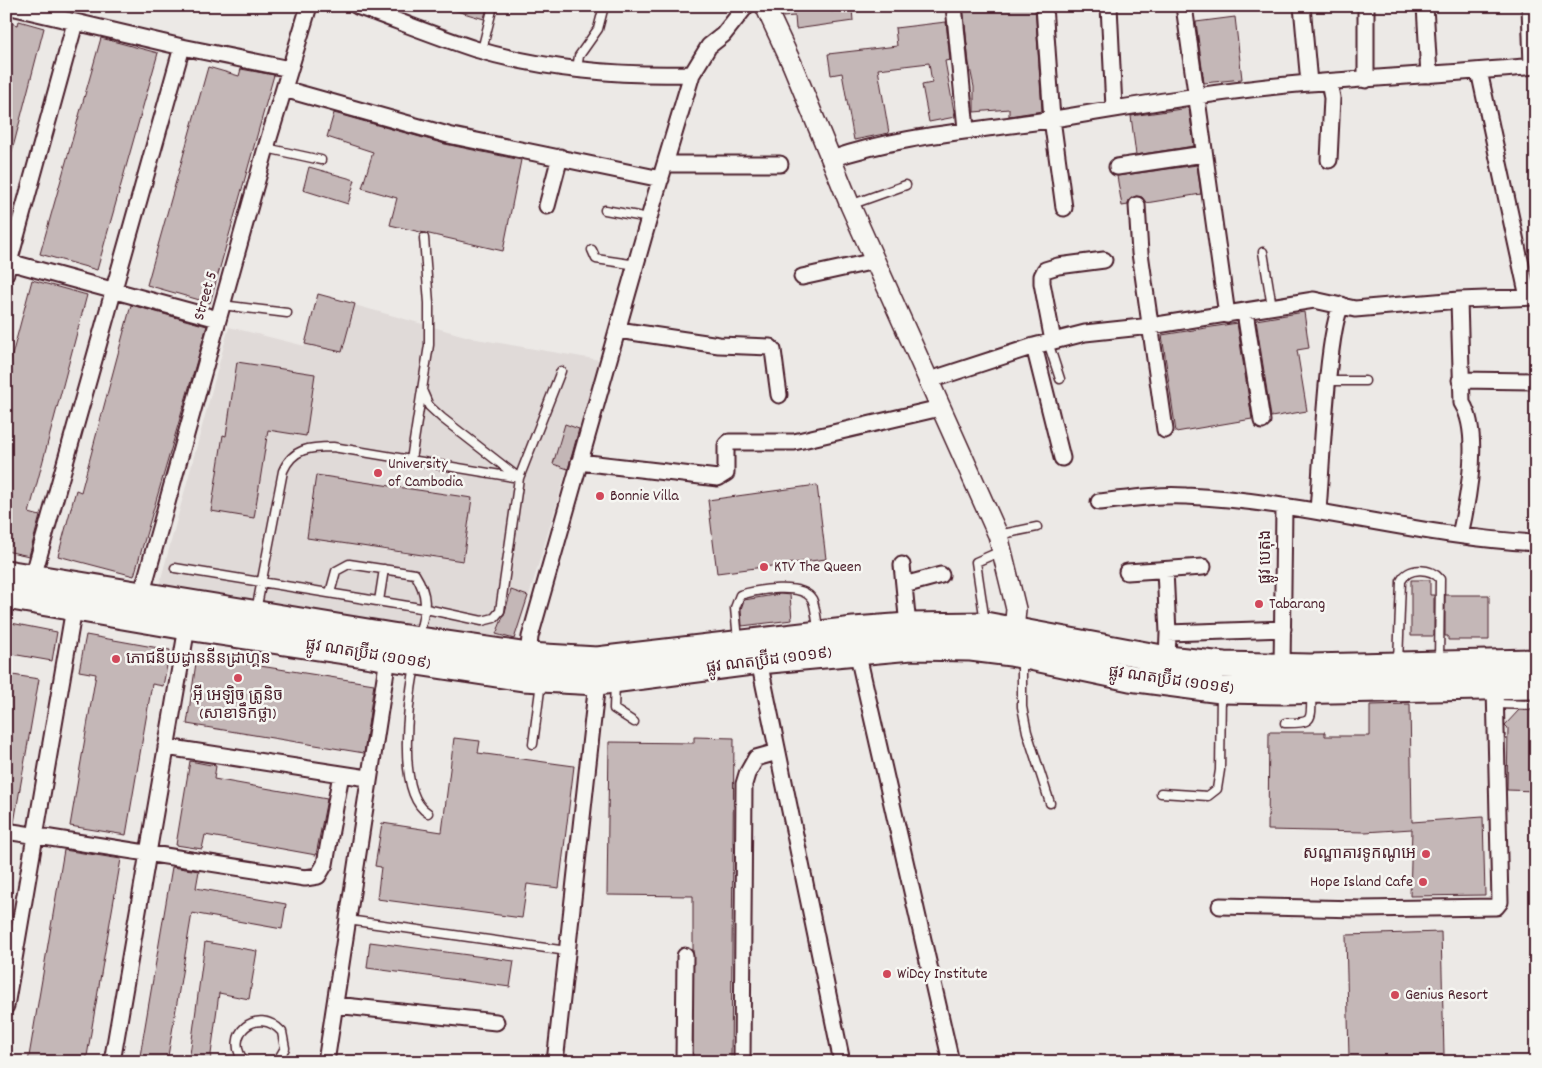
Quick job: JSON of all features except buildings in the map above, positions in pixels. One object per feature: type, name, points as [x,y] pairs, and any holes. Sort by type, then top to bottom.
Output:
[{"type":"main road","name":"ផ្លូវ ណតប្រ៊ីដ (១០១៩)","points":[[6,573],[256,615],[390,647]]},
{"type":"main road","name":"ផ្លូវ ណតប្រ៊ីដ (១០១៩)","points":[[6,596],[187,627],[417,651],[541,680],[606,681],[759,661],[911,647],[971,648],[1016,646],[1224,665],[1282,667],[1398,664],[1495,696],[1536,686]]},
{"type":"main road","name":"ផ្លូវ ណតប្រ៊ីដ (១០១៩)","points":[[417,651],[597,660],[819,633],[908,626],[985,625],[1016,646],[1130,678],[1221,690],[1311,690],[1438,676],[1536,662]]},
{"type":"street","points":[[7,6],[75,24],[290,69]]},
{"type":"street","name":"Street 5","points":[[141,596],[266,148],[309,6]]},
{"type":"street","points":[[357,6],[482,50],[598,73],[692,74]]},
{"type":"street","points":[[528,656],[530,637],[666,164],[684,95],[692,74],[709,46],[723,35],[746,6]]},
{"type":"street","points":[[765,6],[927,381],[1000,543],[1016,609],[1016,646]]},
{"type":"street","points":[[954,6],[966,129]]},
{"type":"street","points":[[1044,6],[1052,119],[1064,208]]},
{"type":"street","points":[[1109,6],[1114,108]]},
{"type":"street","points":[[1184,6],[1196,97],[1200,108],[1204,154],[1227,315]]},
{"type":"street","points":[[1302,6],[1308,83]]},
{"type":"street","points":[[1366,6],[1366,80]]},
{"type":"street","points":[[1425,6],[1429,75]]},
{"type":"street","points":[[831,159],[888,143],[966,129],[1052,119],[1114,108],[1196,97],[1308,83],[1534,66],[1530,6]]},
{"type":"street","points":[[75,24],[8,268],[220,312]]},
{"type":"street","points":[[33,578],[182,47]]},
{"type":"street","points":[[927,381],[1045,343],[1084,333],[1152,326],[1314,300],[1355,309],[1459,300],[1532,297],[1479,70]]},
{"type":"street","points":[[1329,82],[1332,98],[1329,160]]},
{"type":"street","points":[[284,89],[448,135],[661,179]]},
{"type":"street","points":[[1117,167],[1204,154]]},
{"type":"street","points":[[547,206],[560,157]]},
{"type":"street","points":[[666,164],[780,164]]},
{"type":"street","points":[[1137,205],[1140,253],[1152,326],[1165,430]]},
{"type":"street","points":[[1062,458],[1045,343],[1042,276],[1045,270],[1104,260]]},
{"type":"street","points":[[802,277],[875,261]]},
{"type":"street","points":[[1459,300],[1462,402],[1468,412],[1472,442],[1460,535]]},
{"type":"street","points":[[1318,511],[1328,380],[1336,318],[1342,305]]},
{"type":"street","points":[[1245,312],[1262,421]]},
{"type":"street","points":[[618,330],[719,345],[770,347],[773,350],[779,395]]},
{"type":"street","points":[[1460,380],[1536,381]]},
{"type":"street","points":[[579,462],[718,478],[726,473],[726,446],[729,442],[802,441],[940,408]]},
{"type":"street","points":[[1099,502],[1184,495],[1228,499],[1318,511],[1360,520],[1460,535],[1536,543]]},
{"type":"street","name":"ផ្លូវ បេតុង","points":[[1282,667],[1284,507]]},
{"type":"street","points":[[902,565],[908,626]]},
{"type":"street","points":[[1127,572],[1203,567]]},
{"type":"street","points":[[1165,570],[1168,634],[1166,659]]},
{"type":"street","points":[[904,585],[941,575]]},
{"type":"street","points":[[6,1006],[74,608]]},
{"type":"street","points":[[112,1062],[187,627]]},
{"type":"street","points":[[1168,634],[1283,629]]},
{"type":"street","points":[[326,1062],[348,920],[366,777],[390,647]]},
{"type":"street","points":[[857,651],[951,1062]]},
{"type":"street","points":[[759,661],[842,1062]]},
{"type":"street","points":[[555,1062],[566,951],[606,681]]},
{"type":"street","points":[[1220,906],[1361,909],[1496,908],[1500,902],[1495,696]]},
{"type":"street","points":[[166,747],[366,777]]},
{"type":"street","points":[[742,1062],[744,784],[756,758],[777,752]]},
{"type":"street","points":[[6,831],[305,878],[318,876],[326,864],[341,774]]},
{"type":"street","points":[[684,1062],[685,956]]},
{"type":"street","points":[[335,1005],[496,1022]]},
{"type":"lane","points":[[482,50],[493,6]]},
{"type":"lane","points":[[577,69],[579,56],[598,29],[604,6]]},
{"type":"lane","points":[[266,148],[322,160]]},
{"type":"lane","points":[[850,205],[906,185]]},
{"type":"lane","points":[[605,210],[649,218]]},
{"type":"lane","points":[[411,460],[429,344],[429,303],[424,238]]},
{"type":"lane","points":[[592,250],[596,259],[637,265]]},
{"type":"lane","points":[[1263,252],[1272,307]]},
{"type":"lane","points":[[220,312],[287,313]]},
{"type":"lane","points":[[1045,343],[1060,379]]},
{"type":"lane","points":[[175,568],[426,609],[482,621],[494,618],[500,611],[520,478],[561,371]]},
{"type":"lane","points":[[1328,380],[1365,382]]},
{"type":"lane","points":[[422,390],[429,406],[442,418],[520,478]]},
{"type":"lane","points":[[256,615],[260,582],[283,471],[287,462],[298,451],[315,447],[333,447],[520,478]]},
{"type":"lane","points":[[985,625],[976,562],[1000,543],[1036,526]]},
{"type":"lane","points":[[330,593],[336,571],[349,564],[415,574],[424,589],[426,609],[417,651],[408,717],[408,760],[413,796],[421,809],[428,813]]},
{"type":"lane","points":[[379,601],[384,570]]},
{"type":"lane","points":[[1398,664],[1401,581],[1404,574],[1411,571],[1428,570],[1435,573],[1440,579],[1438,676]]},
{"type":"lane","points":[[738,642],[735,608],[740,595],[752,592],[793,589],[804,591],[812,600],[819,633]]},
{"type":"lane","points":[[1016,646],[1024,716],[1050,803]]},
{"type":"lane","points":[[533,744],[541,680]]},
{"type":"lane","points":[[606,681],[614,709],[634,722]]},
{"type":"lane","points":[[1161,793],[1208,796],[1217,789],[1220,770],[1221,690]]},
{"type":"lane","points":[[1284,723],[1305,723],[1309,720],[1312,714],[1311,690]]},
{"type":"lane","points":[[1495,696],[1536,705]]},
{"type":"lane","points":[[348,920],[566,951]]},
{"type":"lane","points":[[245,1062],[238,1051],[238,1037],[246,1026],[261,1020],[270,1022],[282,1032],[285,1048],[277,1062]]},
{"type":"shaded area","name":"University of Cambodia","points":[[319,295],[476,339],[600,360],[515,642],[159,586],[229,327],[305,346]]},
{"type":"place","name":"University of Cambodia","points":[[378,473]]},
{"type":"place","name":"Bonnie Villa","points":[[600,496]]},
{"type":"place","name":"KTV The Queen","points":[[764,567]]},
{"type":"place","name":"Tabarang","points":[[1259,604]]},
{"type":"place","name":"ភោជនីយដ្ធាននីនដ្រាហ្គន","points":[[116,659]]},
{"type":"place","name":"អ៊ី អេឡិច ត្រូនិច (សាខាទឹកថ្លា)","points":[[238,678]]},
{"type":"place","name":"សណ្ឋាគារទូកណូអេ","points":[[1426,854]]},
{"type":"place","name":"Hope Island Cafe","points":[[1423,882]]},
{"type":"place","name":"WiDcy Institute","points":[[887,974]]},
{"type":"place","name":"Genius Resort","points":[[1395,995]]}]
